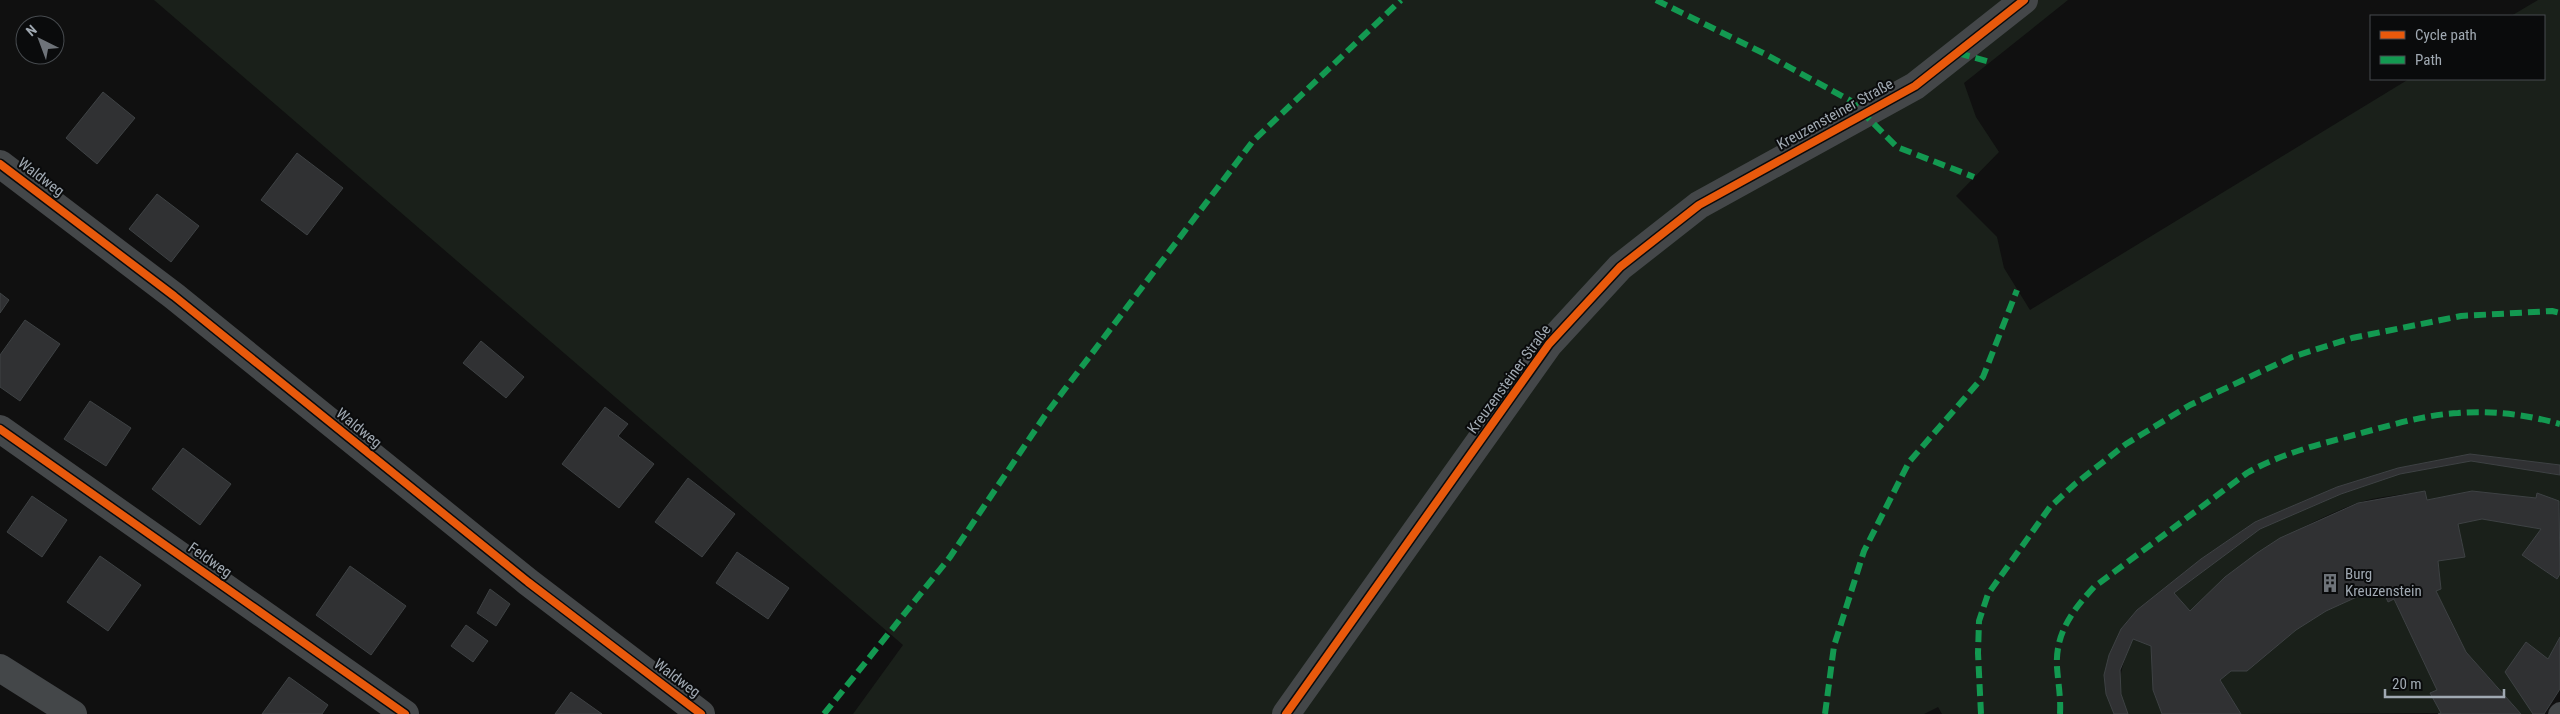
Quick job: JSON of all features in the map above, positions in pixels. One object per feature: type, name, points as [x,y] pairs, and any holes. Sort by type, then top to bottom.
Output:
[{"type":"street","name":"Kreuzensteiner Straße","points":[[1286,714],[1549,344],[1620,267],[1699,205],[1915,86],[2024,0]]},
{"type":"street","name":"Waldweg","points":[[0,164],[174,296],[520,576],[701,714]]},
{"type":"street","name":"Feldweg","points":[[0,429],[405,714]]},
{"type":"street","points":[[0,668],[73,714]]},
{"type":"shaded area","points":[[154,0],[2068,0],[1964,83],[1976,117],[1999,152],[1956,196],[1997,237],[2004,268],[2030,310],[2407,80],[2545,80],[2545,15],[2513,15],[2538,0],[2560,0],[2560,465],[2470,454],[2398,468],[2337,487],[2255,522],[2201,559],[2137,610],[2121,629],[2109,655],[2104,675],[2106,694],[2114,714],[1942,714],[1938,707],[1924,714],[853,714],[903,645]]},
{"type":"shaded area","points":[[2471,461],[2560,475],[2560,508],[2559,501],[2537,494],[2536,498],[2472,491],[2427,500],[2425,491],[2373,499],[2332,513],[2267,548],[2228,577],[2190,611],[2174,593],[2260,529],[2341,494],[2400,474]]},
{"type":"shaded area","points":[[2482,519],[2541,529],[2523,555],[2556,579],[2560,574],[2560,637],[2548,659],[2533,714],[2521,714],[2466,652],[2436,591],[2441,588],[2438,561],[2465,556],[2458,524]]},
{"type":"shaded area","points":[[2381,586],[2388,602],[2394,599],[2437,690],[2430,694],[2441,713],[2241,714],[2220,680],[2231,671],[2247,671],[2296,630],[2326,611]]},
{"type":"shaded area","points":[[2133,639],[2151,646],[2153,690],[2162,714],[2128,714],[2121,694],[2120,684],[2122,667]]},
{"type":"building","points":[[103,92],[135,118],[97,164],[66,138]]},
{"type":"building","points":[[297,153],[343,188],[307,235],[261,200]]},
{"type":"building","points":[[157,194],[199,226],[171,262],[129,229]]},
{"type":"building","points":[[0,293],[9,300],[0,313]]},
{"type":"building","points":[[25,320],[60,344],[20,401],[0,387],[0,355]]},
{"type":"building","points":[[481,341],[524,377],[506,398],[463,363]]},
{"type":"building","points":[[90,401],[131,428],[106,466],[64,439]]},
{"type":"building","points":[[605,407],[628,424],[618,436],[654,464],[619,508],[562,464]]},
{"type":"building","points":[[183,448],[231,484],[200,525],[152,489]]},
{"type":"building","name":"Burg Kreuzenstein","points":[[2470,454],[2560,465],[2560,475],[2471,461],[2400,474],[2341,494],[2260,529],[2174,593],[2190,611],[2225,577],[2280,538],[2358,503],[2425,491],[2427,500],[2472,491],[2536,498],[2537,493],[2559,501],[2560,574],[2557,579],[2522,555],[2541,529],[2482,519],[2458,524],[2465,557],[2438,561],[2441,589],[2436,591],[2466,652],[2521,714],[2438,714],[2441,713],[2430,693],[2437,690],[2394,599],[2388,602],[2381,586],[2326,611],[2296,630],[2247,671],[2231,671],[2220,680],[2241,714],[2162,714],[2153,690],[2151,646],[2133,639],[2120,670],[2121,694],[2128,714],[2114,714],[2106,694],[2104,675],[2109,655],[2121,629],[2137,610],[2201,559],[2255,522],[2337,487],[2398,468]]},
{"type":"building","points":[[688,478],[735,514],[702,557],[655,522]]},
{"type":"building","points":[[32,496],[67,520],[42,557],[7,532]]},
{"type":"building","points":[[737,552],[789,588],[768,619],[716,583]]},
{"type":"building","points":[[100,556],[141,585],[108,631],[67,602]]},
{"type":"building","points":[[350,566],[406,606],[371,655],[316,615]]},
{"type":"building","points":[[490,589],[510,604],[496,626],[477,613]]},
{"type":"building","points":[[466,625],[488,641],[473,662],[451,646]]},
{"type":"building","points":[[2560,637],[2560,689],[2544,714],[2533,714],[2505,672],[2526,642],[2548,659]]},
{"type":"building","points":[[289,677],[328,705],[322,714],[262,714]]},
{"type":"building","points":[[571,692],[602,714],[555,714]]},
{"type":"marked path","points":[[824,714],[950,557],[1046,414],[1253,141],[1401,0]]},
{"type":"marked path","points":[[1656,0],[1767,55],[1851,101],[1897,147],[1974,177]]},
{"type":"marked path","points":[[1958,53],[1990,62]]},
{"type":"marked path","points":[[1825,714],[1834,646],[1864,551],[1909,462],[1983,377],[2017,290]]},
{"type":"marked path","points":[[1981,714],[1978,653],[1979,621],[1988,594],[2050,507],[2075,484],[2126,444],[2190,405],[2292,357],[2352,338],[2461,316],[2552,311],[2560,313]]},
{"type":"marked path","points":[[2060,714],[2057,667],[2059,643],[2067,623],[2079,604],[2094,587],[2247,473],[2272,460],[2313,446],[2419,418],[2471,412],[2497,413],[2535,418],[2560,424]]},
{"type":"cycle path","points":[[1286,714],[1549,344],[1620,267],[1699,205],[1915,86],[2024,0]]},
{"type":"cycle path","points":[[0,164],[174,296],[528,582],[701,714]]},
{"type":"cycle path","points":[[0,429],[405,714]]},
{"type":"place","name":"Burg Kreuzenstein","points":[[2330,583]]}]
